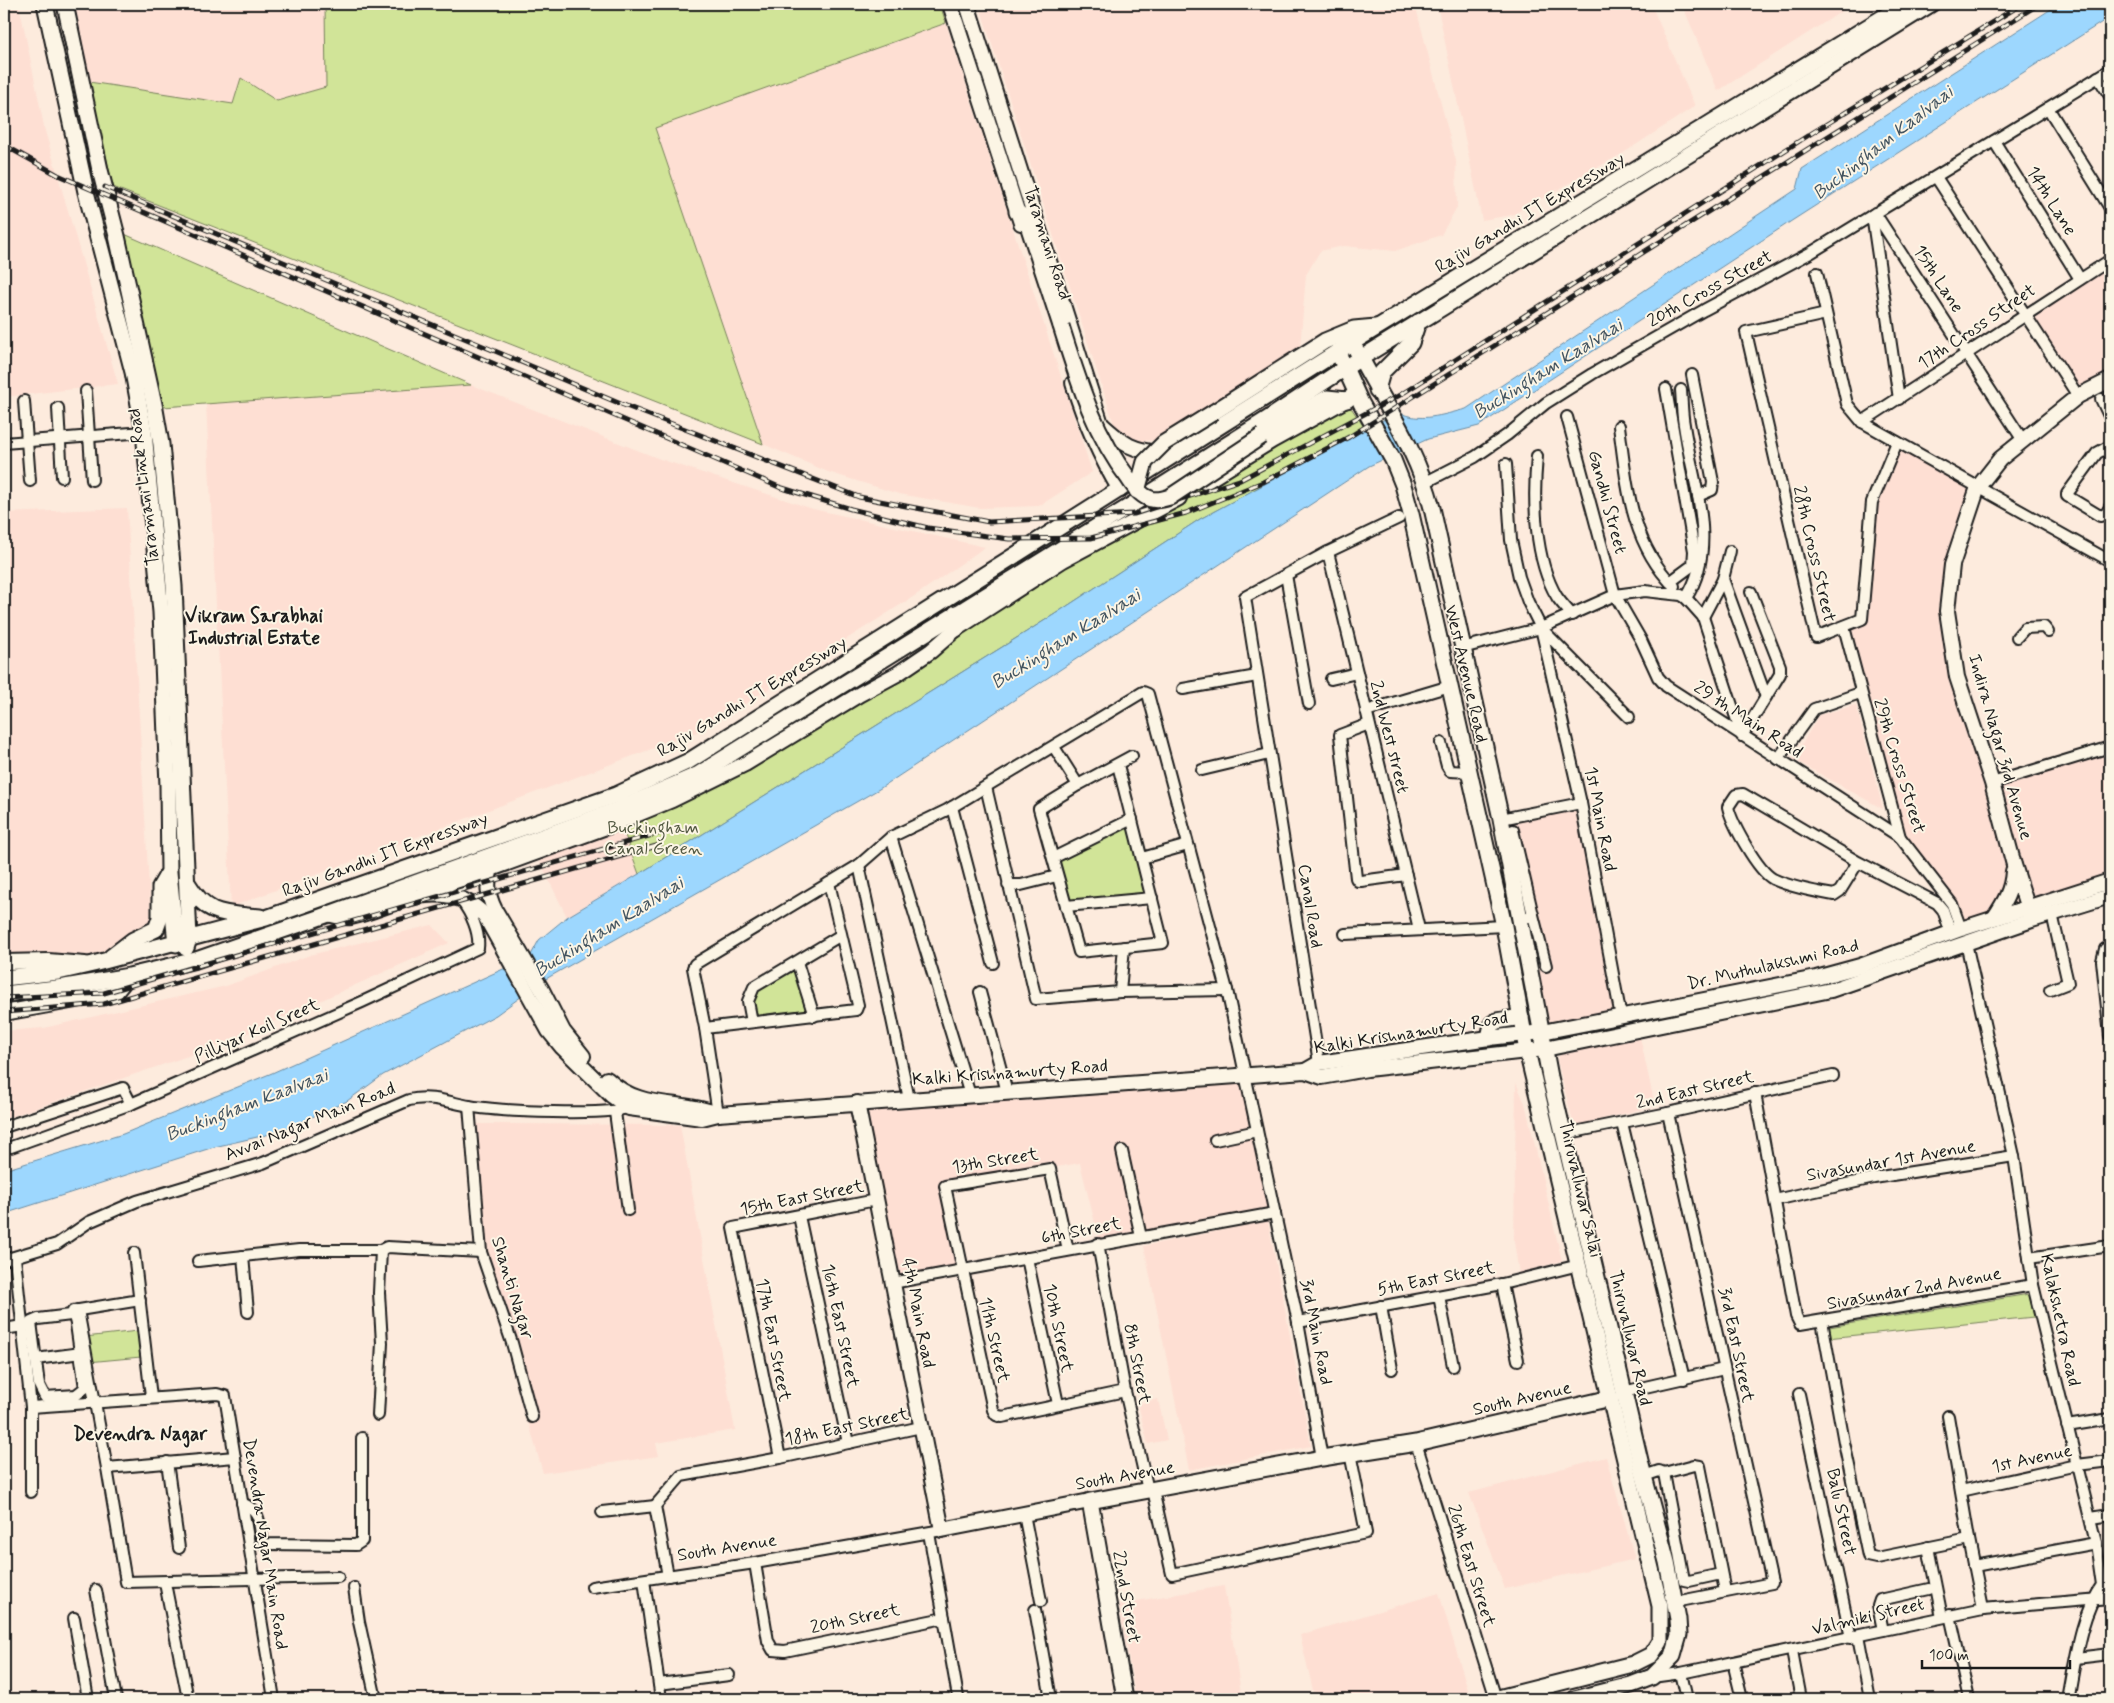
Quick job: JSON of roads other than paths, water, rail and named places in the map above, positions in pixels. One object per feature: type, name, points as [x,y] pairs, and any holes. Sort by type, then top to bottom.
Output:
[{"type":"main road","name":"Taramani Link Road","points":[[45,4],[86,192],[133,372],[144,432],[160,603],[168,786],[169,872],[182,941]]},
{"type":"main road","name":"Taramani Link Road","points":[[65,4],[100,170],[117,236],[154,404],[161,444],[174,586],[187,883],[182,941]]},
{"type":"main road","name":"Taramani Road","points":[[950,4],[1087,428],[1106,467],[1120,490]]},
{"type":"main road","name":"Taramani Road","points":[[967,4],[1101,424],[1121,442],[1137,450]]},
{"type":"main road","name":"Rajiv Gandhi IT Expressway","points":[[4,978],[58,972],[99,963],[266,918],[622,792],[689,761],[1337,352],[1905,4]]},
{"type":"main road","name":"Rajiv Gandhi IT Expressway","points":[[4,994],[66,987],[129,976],[176,965],[328,914],[619,809],[697,774],[1269,418],[1360,358],[1932,4]]},
{"type":"main road","points":[[1017,212],[1026,219],[1095,424],[1114,460],[1138,491],[1151,499],[1162,500],[1170,497],[1262,436],[1327,398],[1352,397]]},
{"type":"main road","points":[[1376,390],[1382,372],[1411,344],[1418,322]]},
{"type":"main road","points":[[1138,491],[1145,462],[1164,444],[1325,341],[1359,328],[1378,327]]},
{"type":"main road","name":"West Avenue Road","points":[[1352,343],[1376,390],[1413,451],[1426,482],[1501,819],[1526,917],[1536,999]]},
{"type":"main road","name":"West Avenue Road","points":[[1337,352],[1345,368],[1352,397],[1374,427],[1393,460],[1403,485],[1504,926],[1521,1017]]},
{"type":"main road","points":[[1327,398],[1331,389],[1332,376]]},
{"type":"main road","name":"Indira Nagar 3rd Avenue","points":[[2029,914],[1992,783],[1958,677],[1947,611],[1952,565],[1978,487],[2000,459],[2022,439],[2078,396],[2110,380]]},
{"type":"main road","points":[[328,914],[349,918],[491,869],[609,826],[672,800],[745,764],[860,694],[897,674],[931,651],[956,630],[1063,560],[1171,502],[1274,440],[1352,397]]},
{"type":"main road","points":[[1106,467],[1137,450],[1175,456]]},
{"type":"main road","points":[[956,613],[956,630]]},
{"type":"main road","points":[[924,614],[932,628]]},
{"type":"main road","points":[[895,632],[904,646]]},
{"type":"main road","points":[[609,826],[619,809]]},
{"type":"main road","points":[[1994,918],[2005,902],[2012,886],[2014,865]]},
{"type":"main road","points":[[491,869],[488,880],[490,913],[542,990],[565,1035],[603,1081],[622,1110]]},
{"type":"main road","points":[[4,962],[48,960],[99,963],[133,940],[156,929],[160,918],[160,887],[169,872]]},
{"type":"main road","name":"Dr. Muthulakshmi Road","points":[[1527,1051],[1545,1049],[1831,990],[1966,943],[2029,914],[2110,882]]},
{"type":"main road","points":[[187,883],[197,899],[214,912],[266,918]]},
{"type":"main road","points":[[410,898],[440,894],[459,898],[476,908],[490,913]]},
{"type":"main road","name":"Dr. Muthulakshmi Road","points":[[1524,1035],[1816,978],[1860,966],[1994,918],[2029,914],[2052,914],[2110,896]]},
{"type":"main road","points":[[176,965],[183,956],[182,941]]},
{"type":"main road","points":[[4,1013],[115,993],[129,976]]},
{"type":"main road","name":"Thiruvalluvar Road","points":[[1495,1699],[1633,1664],[1651,1655],[1660,1641],[1660,1606],[1536,999]]},
{"type":"main road","points":[[1489,1038],[1492,1024],[1497,1021],[1521,1017]]},
{"type":"main road","name":"Thiruvalluvar Salai","points":[[1521,1017],[1527,1051],[1579,1265],[1617,1395]]},
{"type":"main road","name":"Kalki Krishnamurty Road","points":[[1305,1071],[1319,1063],[1489,1038],[1524,1035]]},
{"type":"main road","name":"Kalki Krishnamurty Road","points":[[622,1110],[702,1118],[718,1114],[1244,1075],[1305,1071],[1322,1076],[1367,1069],[1527,1051]]},
{"type":"main road","name":"Kalki Krishnamurty Road","points":[[603,1081],[642,1100],[703,1108],[718,1114]]},
{"type":"main road","name":"4th Main Road","points":[[857,1103],[921,1427],[935,1531]]},
{"type":"main road","name":"Thiruvalluvar Road","points":[[1617,1395],[1644,1476],[1667,1562],[1675,1602],[1679,1635],[1673,1656],[1652,1676]]},
{"type":"main road","name":"South Avenue","points":[[935,1531],[1322,1458],[1416,1443],[1617,1395]]},
{"type":"main road","name":"22nd Street","points":[[1090,1501],[1125,1699]]},
{"type":"main road","points":[[1575,1699],[1630,1685],[1652,1676]]},
{"type":"street","name":"20th Cross Street","points":[[1426,482],[1475,456],[1507,435],[1546,402],[1592,374],[1704,310],[1812,252],[2110,70]]},
{"type":"street","points":[[2098,77],[2110,96]]},
{"type":"street","points":[[2048,108],[2110,208]]},
{"type":"street","name":"14th Lane","points":[[1994,141],[2080,279]]},
{"type":"street","points":[[1936,177],[2078,396]]},
{"type":"street","points":[[1873,214],[1899,399]]},
{"type":"street","name":"15th Lane","points":[[1873,214],[2022,439]]},
{"type":"street","name":"17th Cross Street","points":[[1862,422],[2110,260]]},
{"type":"street","points":[[1816,273],[1847,404],[1862,422],[2110,561]]},
{"type":"street","name":"28th Cross Street","points":[[1826,314],[1746,332],[1816,637],[1862,619],[1872,502],[1897,442]]},
{"type":"street","points":[[1692,375],[1713,482],[1712,490],[1698,496]]},
{"type":"street","points":[[1666,389],[1694,551],[1693,565],[1670,582]]},
{"type":"street","points":[[1681,390],[1684,425],[1698,496],[1703,542],[1701,562],[1695,584],[1684,596]]},
{"type":"street","points":[[86,391],[92,480]]},
{"type":"street","points":[[2101,398],[2110,418]]},
{"type":"street","points":[[24,401],[30,481]]},
{"type":"street","points":[[58,408],[62,477]]},
{"type":"street","name":"Gandhi Street","points":[[1568,417],[1615,596]]},
{"type":"street","points":[[1619,426],[1633,516],[1649,555],[1670,582],[1703,617],[1742,736]]},
{"type":"street","points":[[4,443],[144,432]]},
{"type":"street","points":[[2110,446],[2097,453],[2067,494],[2067,496],[2100,516],[2106,514],[2110,507]]},
{"type":"street","points":[[1537,456],[1535,477],[1537,530],[1541,554],[1548,579],[1558,598],[1572,615]]},
{"type":"street","points":[[1506,464],[1512,540],[1516,565],[1528,602],[1541,628],[1629,717]]},
{"type":"street","name":"Canal Road","points":[[1319,1063],[1268,754],[1245,597],[1328,552],[1399,518]]},
{"type":"street","points":[[1703,617],[1724,579],[1730,551]]},
{"type":"street","name":"2nd West street","points":[[1328,552],[1419,929]]},
{"type":"street","points":[[1286,575],[1309,704]]},
{"type":"street","points":[[1724,579],[1766,697]]},
{"type":"street","points":[[1462,648],[1541,628],[1615,596],[1645,591],[1684,596]]},
{"type":"street","points":[[1742,736],[1780,674],[1780,666],[1752,592]]},
{"type":"street","name":"29 th Main Road","points":[[1615,596],[1641,640],[1658,677],[1666,686],[1900,837]]},
{"type":"street","name":"29th Cross Street","points":[[1844,627],[1860,693],[1900,837],[1952,904],[1950,914]]},
{"type":"street","points":[[2017,637],[2025,628],[2044,627],[2048,632]]},
{"type":"street","name":"1st Main Road","points":[[1541,628],[1581,803],[1621,1017]]},
{"type":"street","points":[[1331,679],[1356,673]]},
{"type":"street","points":[[1183,690],[1257,676]]},
{"type":"street","points":[[1366,711],[1450,686]]},
{"type":"street","name":"3rd Main Road","points":[[1054,747],[1143,692],[1148,694],[1227,990],[1298,1322],[1322,1458]]},
{"type":"street","points":[[1778,760],[1814,709],[1860,693]]},
{"type":"street","points":[[1369,724],[1340,735],[1356,878],[1358,881],[1361,881],[1406,875]]},
{"type":"street","points":[[1442,743],[1447,766],[1450,771],[1469,772]]},
{"type":"street","points":[[718,1114],[705,1028],[693,968],[695,964],[859,865],[890,836],[952,807],[1054,747],[1078,785]]},
{"type":"street","points":[[1992,783],[2110,747]]},
{"type":"street","points":[[1202,770],[1268,754]]},
{"type":"street","points":[[1118,765],[1163,943],[1079,952],[1039,809],[1078,785],[1132,756]]},
{"type":"street","points":[[986,788],[1036,999],[1120,992],[1227,990]]},
{"type":"street","points":[[1858,862],[1840,891],[1834,895],[1772,878],[1757,863],[1734,823],[1728,807],[1736,795],[1743,794],[1858,862],[1937,903],[1950,914],[1956,931]]},
{"type":"street","points":[[1501,819],[1581,803]]},
{"type":"street","points":[[952,807],[993,963]]},
{"type":"street","points":[[1053,858],[1132,819]]},
{"type":"street","points":[[1513,830],[1526,917],[1546,966]]},
{"type":"street","points":[[890,836],[970,1095]]},
{"type":"street","points":[[1142,858],[1188,846]]},
{"type":"street","points":[[859,865],[908,1099]]},
{"type":"street","points":[[1008,885],[1021,885],[1057,876]]},
{"type":"street","points":[[705,1028],[856,1010],[858,1005],[829,883]]},
{"type":"street","name":"Pilliyar Koil Sreet","points":[[131,1104],[362,1002],[478,948],[479,939],[475,927],[468,909],[459,898]]},
{"type":"street","points":[[1066,906],[1152,898]]},
{"type":"street","points":[[2050,990],[2068,983],[2052,914]]},
{"type":"street","points":[[1345,934],[1504,926]]},
{"type":"street","points":[[752,1022],[748,1001],[754,987],[841,935]]},
{"type":"street","name":"Kalakshetra Road","points":[[1966,943],[2014,1156],[2033,1285],[2091,1518],[2102,1585],[2092,1599],[2076,1658],[2068,1699]]},
{"type":"street","points":[[2110,946],[2105,949],[2102,961],[2110,1036]]},
{"type":"street","points":[[1120,992],[1124,947]]},
{"type":"street","points":[[797,962],[814,1016]]},
{"type":"street","points":[[980,992],[1007,1092]]},
{"type":"street","name":"2nd East Street","points":[[1564,1134],[1833,1076]]},
{"type":"street","points":[[4,1126],[123,1088],[131,1104],[11,1147]]},
{"type":"street","points":[[1755,1093],[1775,1200]]},
{"type":"street","name":"Avvai Nagar Main Road","points":[[4,1260],[57,1244],[89,1222],[138,1201],[263,1163],[409,1100],[422,1097],[436,1098],[469,1106],[507,1111],[622,1110]]},
{"type":"street","points":[[628,1210],[622,1110],[642,1100]]},
{"type":"street","name":"Shanti Nagar","points":[[469,1106],[481,1252],[512,1343],[532,1417]]},
{"type":"street","name":"3rd East Street","points":[[1668,1113],[1772,1583],[1725,1591]]},
{"type":"street","points":[[1622,1123],[1684,1379]]},
{"type":"street","points":[[1215,1140],[1257,1131]]},
{"type":"street","points":[[1122,1151],[1141,1237]]},
{"type":"street","name":"Sivasundar 1st Avenue","points":[[1775,1200],[1874,1178],[2014,1156]]},
{"type":"street","name":"13th Street","points":[[944,1186],[1050,1169],[1068,1250]]},
{"type":"street","name":"11th Street","points":[[944,1186],[993,1410],[996,1415],[1002,1417],[1058,1404]]},
{"type":"street","name":"15th East Street","points":[[734,1228],[876,1200]]},
{"type":"street","name":"Sivasundar 2nd Avenue","points":[[1775,1200],[1796,1316],[1800,1324],[2033,1285]]},
{"type":"street","name":"6th Street","points":[[892,1283],[1275,1213]]},
{"type":"street","name":"16th East Street","points":[[799,1216],[848,1442]]},
{"type":"street","name":"17th East Street","points":[[734,1228],[780,1458]]},
{"type":"street","name":"8th Street","points":[[1098,1244],[1125,1391],[1172,1574],[1366,1533],[1350,1453]]},
{"type":"street","points":[[2030,1258],[2110,1246]]},
{"type":"street","points":[[198,1261],[300,1250],[381,1250],[387,1247],[481,1252]]},
{"type":"street","points":[[378,1416],[382,1344],[379,1293],[381,1250]]},
{"type":"street","points":[[31,1406],[46,1401],[77,1399],[96,1403],[151,1398],[134,1253]]},
{"type":"street","points":[[243,1256],[248,1312]]},
{"type":"street","points":[[15,1258],[31,1406],[31,1492]]},
{"type":"street","name":"10th Street","points":[[1027,1258],[1058,1404]]},
{"type":"street","name":"5th East Street","points":[[1298,1322],[1502,1284],[1579,1265]]},
{"type":"street","points":[[1502,1284],[1518,1360]]},
{"type":"street","points":[[1439,1296],[1453,1366]]},
{"type":"street","points":[[4,1329],[22,1321],[140,1300]]},
{"type":"street","points":[[1381,1306],[1392,1369]]},
{"type":"street","points":[[78,1310],[108,1468],[125,1581],[128,1583],[165,1583],[338,1576]]},
{"type":"street","points":[[46,1401],[40,1384],[31,1322],[38,1318],[74,1316],[85,1388],[77,1399]]},
{"type":"street","name":"Balu Street","points":[[1822,1321],[1867,1553],[1870,1557],[1928,1547]]},
{"type":"street","points":[[36,1359],[80,1352]]},
{"type":"street","points":[[1617,1395],[1724,1369]]},
{"type":"street","points":[[1058,1404],[1125,1391]]},
{"type":"street","name":"Devendra Nagar Main Road","points":[[151,1398],[223,1394],[226,1402],[253,1579],[274,1699]]},
{"type":"street","name":"Balu Street","points":[[1799,1394],[1854,1637],[1870,1699]]},
{"type":"street","points":[[1948,1416],[1983,1609]]},
{"type":"street","points":[[2067,1426],[2110,1419]]},
{"type":"street","name":"18th East Street","points":[[655,1506],[681,1476],[780,1458],[921,1427]]},
{"type":"street","points":[[242,1503],[254,1509],[258,1514],[260,1535],[264,1544],[356,1545],[362,1541],[362,1438]]},
{"type":"street","name":"26th East Street","points":[[1416,1443],[1495,1699]]},
{"type":"street","points":[[108,1468],[235,1457]]},
{"type":"street","name":"1st Avenue","points":[[1961,1491],[2077,1465],[2110,1461]]},
{"type":"street","points":[[167,1462],[179,1548]]},
{"type":"street","points":[[1644,1476],[1698,1464],[1700,1466],[1725,1591],[1675,1602]]},
{"type":"street","points":[[1664,1473],[1684,1578],[1689,1581],[1721,1574]]},
{"type":"street","points":[[602,1512],[655,1506],[668,1576]]},
{"type":"street","points":[[1024,1514],[1051,1699]]},
{"type":"street","points":[[2091,1518],[2110,1515]]},
{"type":"street","points":[[935,1531],[944,1618],[958,1697]]},
{"type":"street","name":"South Avenue","points":[[592,1587],[755,1563],[935,1531]]},
{"type":"street","points":[[1969,1539],[1928,1547],[1969,1699]]},
{"type":"street","points":[[1974,1566],[2096,1543]]},
{"type":"street","name":"20th Street","points":[[755,1563],[768,1641],[773,1650],[785,1651],[944,1618]]},
{"type":"street","points":[[644,1580],[661,1699]]},
{"type":"street","points":[[165,1583],[188,1699]]},
{"type":"street","points":[[354,1588],[359,1622],[376,1699]]},
{"type":"street","points":[[1883,1630],[1878,1606],[1880,1600],[1929,1589]]},
{"type":"street","points":[[96,1590],[116,1699]]},
{"type":"street","name":"Valmiki Street","points":[[1652,1676],[1681,1673],[1792,1651],[1983,1609],[2110,1598]]},
{"type":"street","points":[[81,1699],[71,1620],[88,1699]]},
{"type":"street","points":[[1792,1651],[1801,1699]]},
{"type":"street","points":[[2076,1658],[2110,1654]]},
{"type":"street","points":[[1734,1662],[1742,1699]]},
{"type":"street","points":[[1681,1673],[1687,1699]]},
{"type":"street","points":[[659,1684],[729,1675]]},
{"type":"water","name":"Buckingham Kaalvaai","points":[[2059,4],[2110,4],[2110,17],[1793,220],[1479,426],[1428,439],[1369,466],[879,789],[544,980],[496,1015],[383,1075],[347,1101],[279,1132],[214,1147],[4,1214],[4,1170],[123,1134],[272,1073],[530,957],[539,940],[567,917],[1055,614],[1200,519],[1398,412],[1415,417],[1431,417],[1466,409],[1797,189],[1802,169]]},
{"type":"railway","points":[[105,187],[621,404],[859,497],[989,522],[1134,514],[1240,480],[1400,395],[1812,133],[2022,4]]},
{"type":"railway","points":[[4,145],[58,175],[779,487],[851,509],[928,528],[1009,539],[1091,538],[1186,513],[1263,482],[1349,437],[2039,4]]},
{"type":"railway","points":[[4,998],[104,993],[659,833]]},
{"type":"railway","points":[[4,1012],[104,1004],[660,845]]},
{"type":"district","name":"Vikram Sarabhai Industrial Estate","points":[[254,627]]},
{"type":"district","name":"Devendra Nagar","points":[[140,1434]]},
{"type":"park label","name":"Buckingham Canal Green","points":[[653,838]]}]
